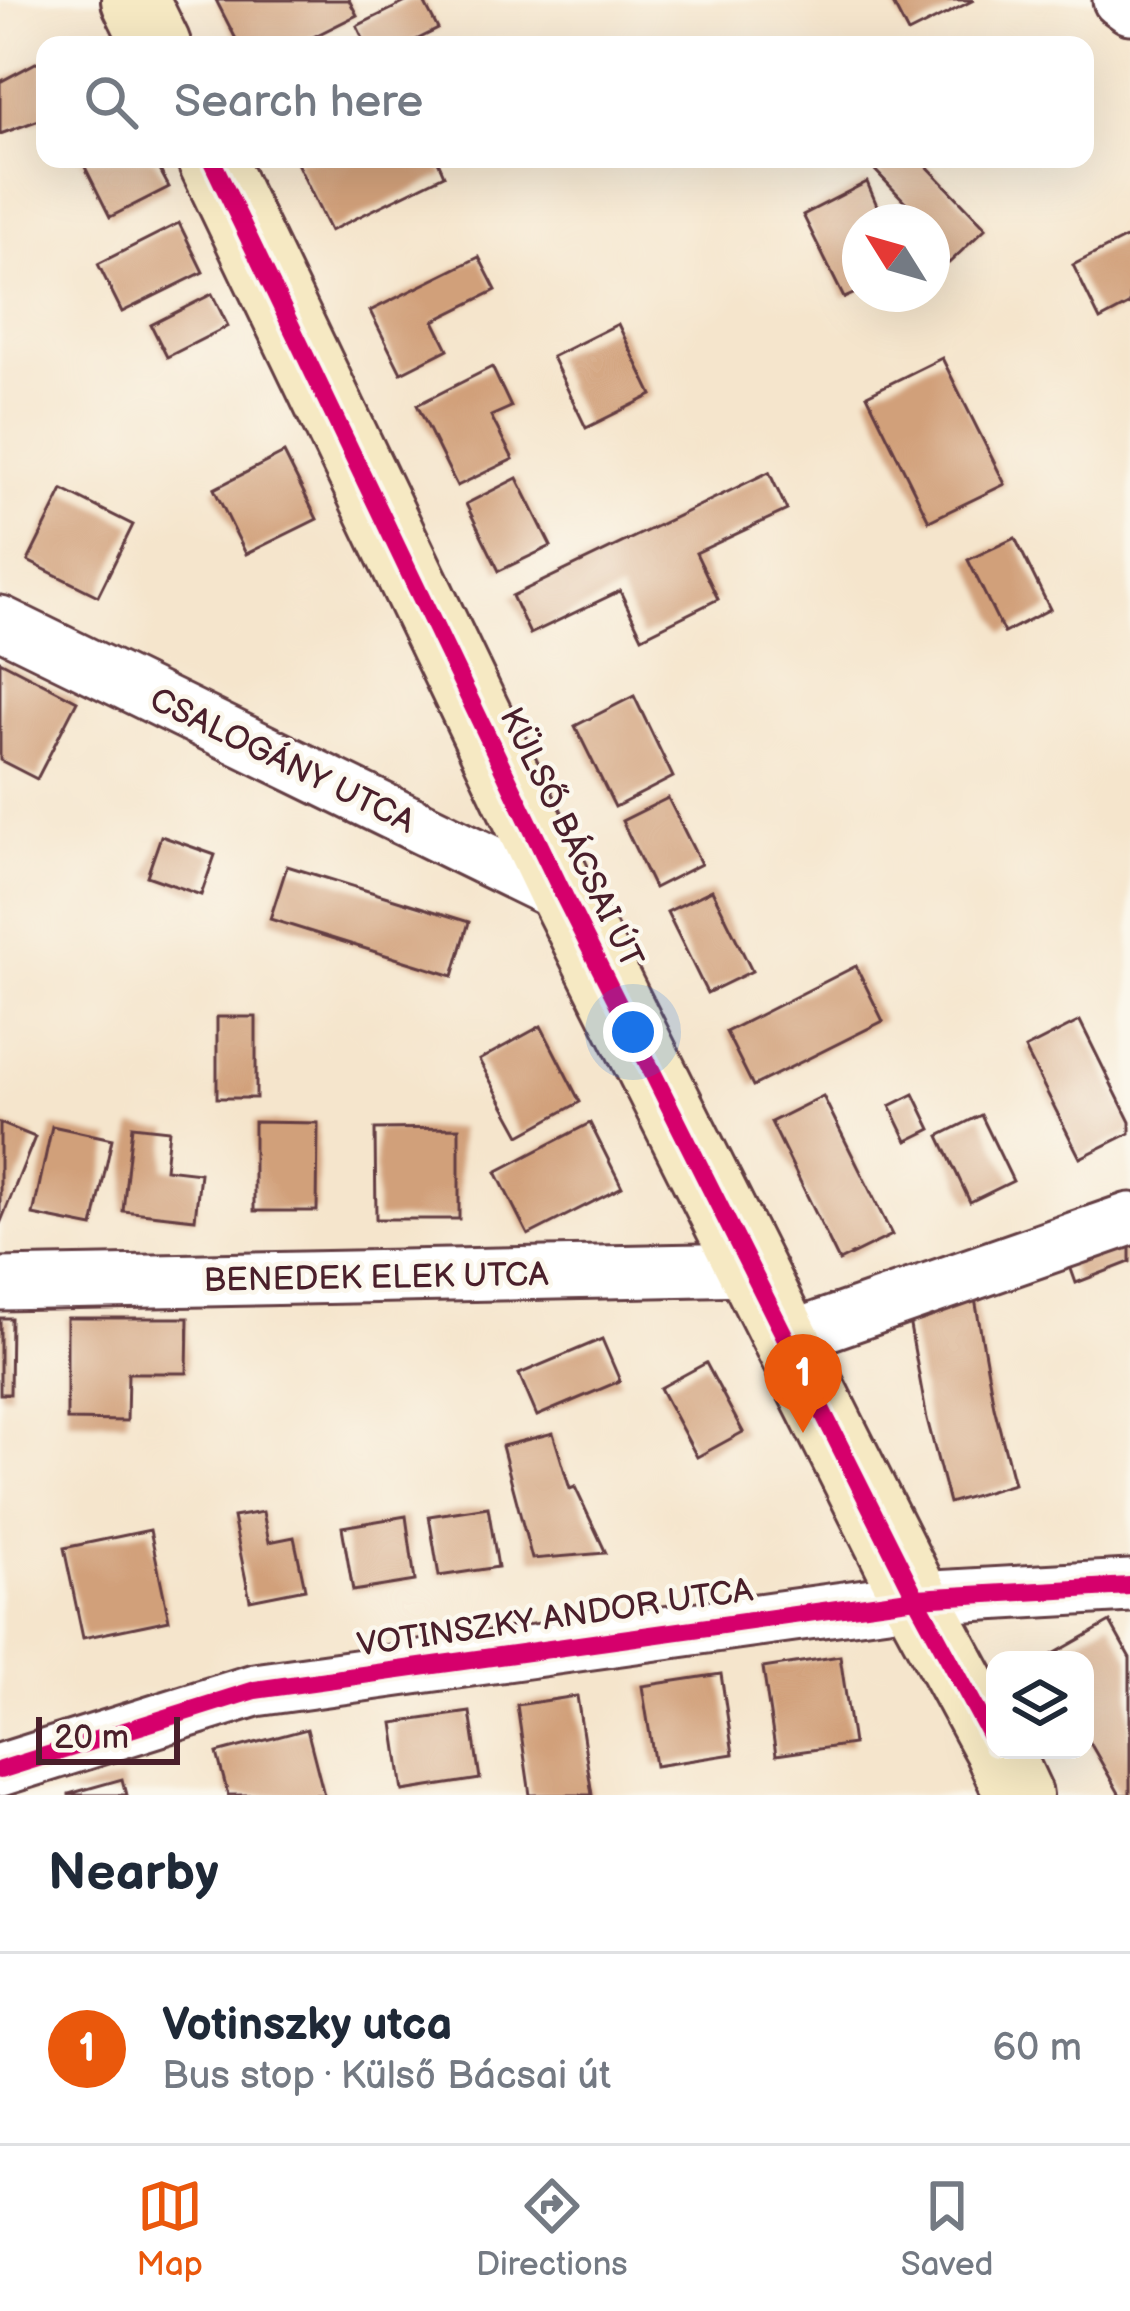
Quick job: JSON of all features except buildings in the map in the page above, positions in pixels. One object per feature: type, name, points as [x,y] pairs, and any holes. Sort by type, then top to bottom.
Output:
[{"type":"main road","points":[[135,0],[153,36]]},
{"type":"main road","name":"KÜLSŐ BÁCSAI ÚT","points":[[216,168],[565,898],[916,1598],[986,1726]]},
{"type":"main road","name":"KÜLSŐ BÁCSAI ÚT","points":[[1002,1759],[1019,1795]]},
{"type":"street","points":[[1119,0],[1130,8]]},
{"type":"street","name":"CSALOGÁNY UTCA","points":[[0,622],[565,898]]},
{"type":"street","points":[[787,1339],[1130,1219]]},
{"type":"street","name":"BENEDEK ELEK UTCA","points":[[0,1285],[752,1269]]},
{"type":"street","name":"VOTINSZKY ANDOR UTCA","points":[[0,1770],[255,1690],[916,1598],[1130,1586]]},
{"type":"cycle path","points":[[215,168],[565,898],[916,1598],[986,1727]]},
{"type":"cycle path","points":[[0,1770],[255,1690],[916,1598],[1130,1586]]},
{"type":"place","name":"Votinszky utca","points":[[803,1433]]}]
